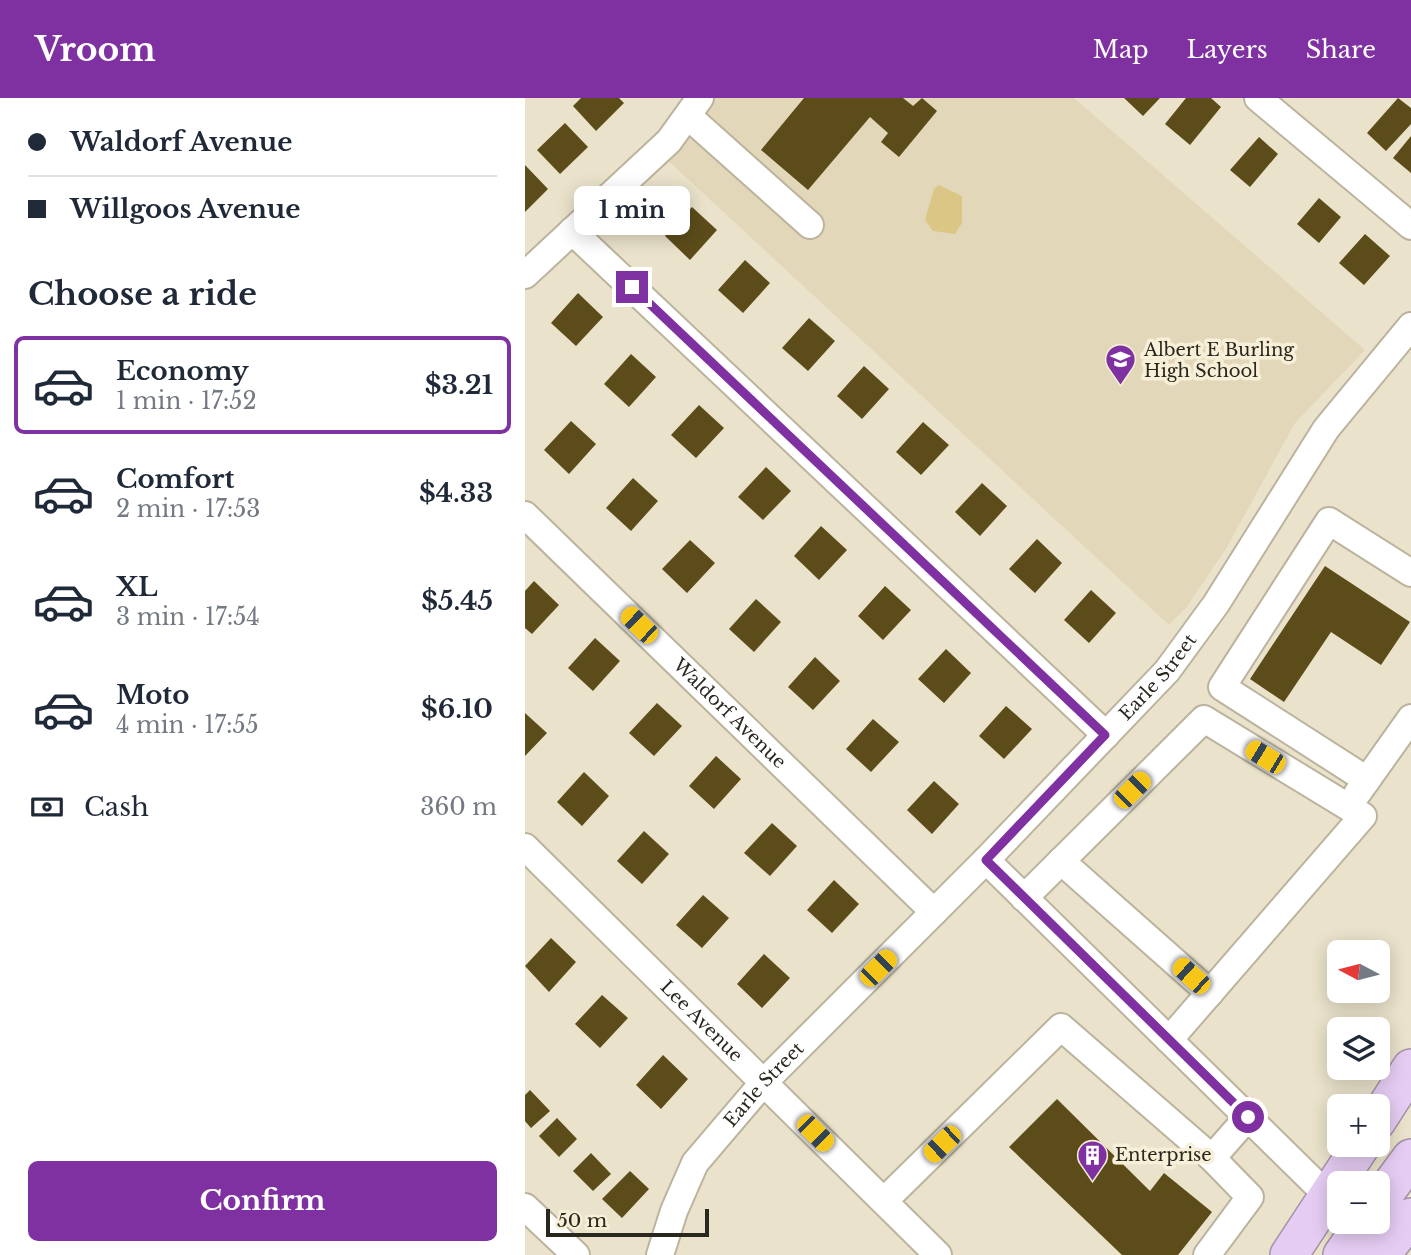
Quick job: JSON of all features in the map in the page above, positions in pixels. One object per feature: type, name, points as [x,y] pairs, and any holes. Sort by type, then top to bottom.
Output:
[{"type":"highway","points":[[1390,1101],[1411,1068]]},
{"type":"highway","points":[[1390,1110],[1411,1088]]},
{"type":"highway","points":[[1390,1186],[1411,1158]]},
{"type":"highway","points":[[1289,1255],[1327,1198]]},
{"type":"highway","points":[[1381,1255],[1411,1217]]},
{"type":"highway","points":[[1342,1255],[1357,1234]]},
{"type":"street","points":[[1258,98],[1411,226]]},
{"type":"street","points":[[525,275],[669,141],[694,107],[810,225]]},
{"type":"street","points":[[572,231],[1105,735]]},
{"type":"street","name":"Earle Street","points":[[660,1255],[674,1211],[695,1163],[764,1082],[986,860],[1167,671],[1216,604],[1325,429],[1411,326]]},
{"type":"street","name":"Waldorf Avenue","points":[[525,515],[935,912]]},
{"type":"street","points":[[1367,780],[1222,687],[1329,521],[1411,573]]},
{"type":"street","points":[[1348,807],[1411,718]]},
{"type":"street","points":[[1024,898],[1203,719],[1363,816],[1169,1040]]},
{"type":"street","name":"Lee Avenue","points":[[525,846],[938,1255]]},
{"type":"street","points":[[986,860],[1327,1195]]},
{"type":"street","points":[[1061,861],[1210,993]]},
{"type":"street","points":[[884,1201],[1061,1027],[1212,1158],[1250,1198],[1207,1255]]},
{"type":"street","points":[[1212,1158],[1248,1117]]},
{"type":"street","points":[[525,1207],[576,1255]]},
{"type":"shaded area","name":"Albert E Burling High School","points":[[709,98],[1074,98],[1365,350],[1295,423],[1227,547],[1186,608],[1169,625],[663,156]]},
{"type":"shaded area","points":[[939,185],[962,196],[962,223],[955,234],[933,231],[925,220],[934,189]]},
{"type":"building","points":[[581,98],[619,98],[624,103],[596,131],[573,106]]},
{"type":"building","points":[[804,98],[903,98],[913,106],[922,98],[937,111],[899,157],[881,142],[888,133],[870,117],[808,190],[761,150]]},
{"type":"building","points":[[1124,98],[1160,98],[1143,116]]},
{"type":"building","points":[[1186,98],[1211,98],[1221,107],[1190,145],[1165,124]]},
{"type":"building","points":[[1398,98],[1411,108],[1411,124],[1386,151],[1367,133]]},
{"type":"building","points":[[565,123],[588,147],[560,174],[537,150]]},
{"type":"building","points":[[1411,136],[1411,173],[1393,158]]},
{"type":"building","points":[[1259,137],[1278,154],[1250,187],[1230,170]]},
{"type":"building","points":[[525,165],[548,189],[525,212]]},
{"type":"building","points":[[1319,198],[1341,217],[1319,243],[1297,224]]},
{"type":"building","points":[[692,207],[717,230],[690,260],[665,236]]},
{"type":"building","points":[[1365,234],[1390,256],[1364,285],[1339,263]]},
{"type":"building","points":[[745,260],[770,283],[743,313],[718,290]]},
{"type":"building","points":[[578,293],[603,317],[576,346],[551,323]]},
{"type":"building","points":[[809,318],[835,341],[808,371],[782,348]]},
{"type":"building","points":[[631,354],[656,377],[629,407],[604,384]]},
{"type":"building","points":[[864,366],[889,389],[862,419],[837,396]]},
{"type":"building","points":[[699,405],[724,428],[696,458],[671,435]]},
{"type":"building","points":[[571,421],[596,444],[569,474],[544,450]]},
{"type":"building","points":[[923,422],[949,445],[921,475],[896,452]]},
{"type":"building","points":[[766,467],[791,491],[763,520],[738,497]]},
{"type":"building","points":[[633,478],[658,501],[631,531],[606,508]]},
{"type":"building","points":[[982,483],[1007,506],[980,536],[955,512]]},
{"type":"building","points":[[821,526],[847,550],[819,580],[794,556]]},
{"type":"building","points":[[1037,539],[1062,563],[1035,593],[1009,569]]},
{"type":"building","points":[[690,540],[715,563],[687,593],[662,569]]},
{"type":"building","points":[[1325,566],[1410,622],[1381,665],[1331,632],[1284,702],[1250,679]]},
{"type":"building","points":[[534,581],[559,605],[532,634],[525,628],[525,591]]},
{"type":"building","points":[[885,586],[911,610],[883,640],[858,616]]},
{"type":"building","points":[[1091,590],[1116,613],[1089,643],[1064,620]]},
{"type":"building","points":[[756,599],[781,622],[754,652],[729,629]]},
{"type":"building","points":[[595,638],[620,661],[593,691],[568,668]]},
{"type":"building","points":[[946,649],[971,673],[944,703],[918,679]]},
{"type":"building","points":[[815,657],[840,681],[813,710],[788,687]]},
{"type":"building","points":[[657,703],[682,726],[654,756],[629,733]]},
{"type":"building","points":[[1006,706],[1032,729],[1004,759],[979,736]]},
{"type":"building","points":[[525,713],[547,733],[525,756]]},
{"type":"building","points":[[873,719],[899,742],[871,772],[846,749]]},
{"type":"building","points":[[716,756],[741,779],[714,809],[689,786]]},
{"type":"building","points":[[584,772],[609,796],[582,826],[557,802]]},
{"type":"building","points":[[934,781],[959,804],[932,834],[907,810]]},
{"type":"building","points":[[772,823],[797,846],[770,876],[744,853]]},
{"type":"building","points":[[644,831],[669,854],[642,884],[617,861]]},
{"type":"building","points":[[834,880],[859,904],[832,933],[807,910]]},
{"type":"building","points":[[703,895],[729,918],[702,948],[676,925]]},
{"type":"building","points":[[551,938],[576,962],[549,992],[525,966]]},
{"type":"building","points":[[764,954],[790,978],[762,1008],[737,984]]},
{"type":"building","points":[[602,995],[628,1018],[600,1048],[575,1024]]},
{"type":"building","points":[[663,1055],[688,1079],[661,1109],[636,1085]]},
{"type":"building","points":[[530,1090],[550,1111],[531,1128],[525,1121],[525,1095]]},
{"type":"building","name":"Enterprise","points":[[1057,1099],[1150,1191],[1164,1173],[1212,1212],[1178,1255],[1122,1255],[1009,1147]]},
{"type":"building","points":[[557,1118],[577,1139],[559,1157],[539,1136]]},
{"type":"building","points":[[591,1153],[611,1174],[593,1191],[573,1171]]},
{"type":"building","points":[[630,1171],[649,1189],[622,1218],[602,1199]]},
{"type":"place","name":"Albert E Burling High School","points":[[1121,387]]},
{"type":"place","name":"Enterprise","points":[[1092,1182]]},
{"type":"route","points":[[632,287],[1105,735],[986,860],[1248,1117]]}]
